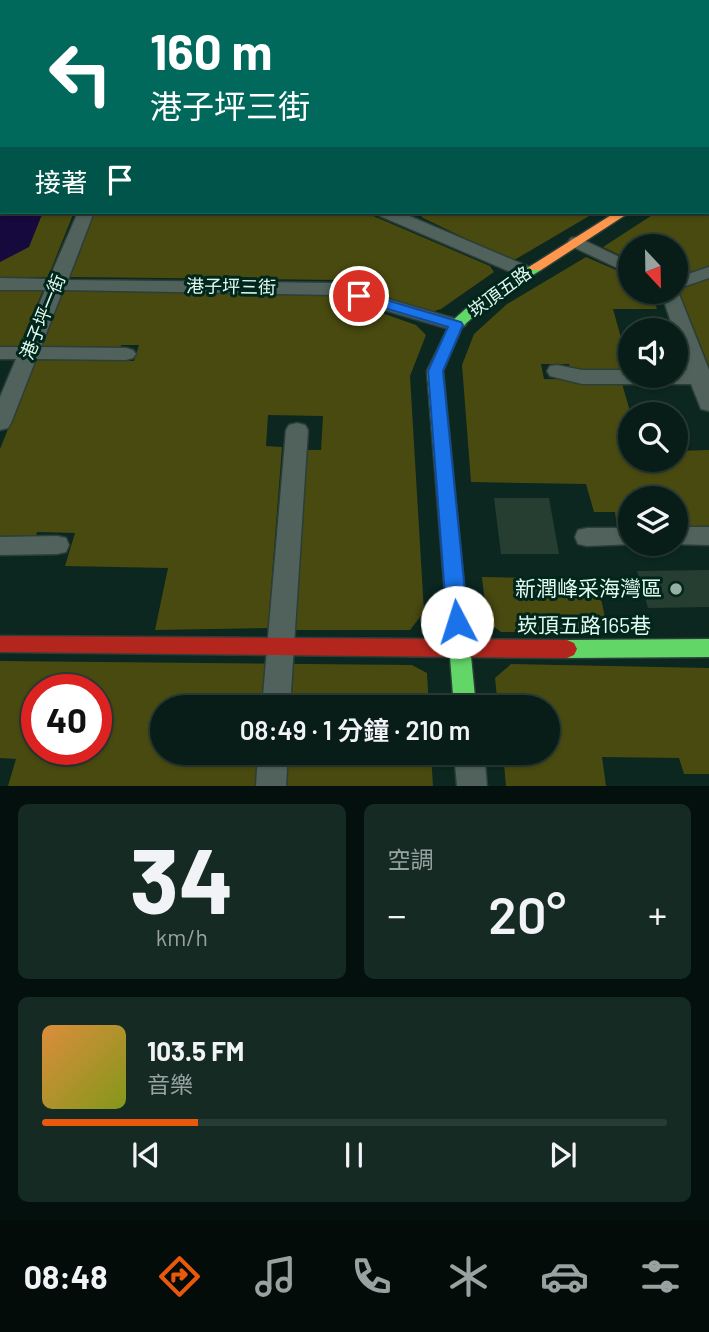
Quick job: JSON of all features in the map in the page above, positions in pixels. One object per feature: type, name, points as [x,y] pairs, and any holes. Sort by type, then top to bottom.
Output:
[{"type":"street","name":"港子坪一街","points":[[0,423],[85,214]]},
{"type":"street","points":[[391,214],[526,272]]},
{"type":"street","name":"崁頂五路","points":[[464,695],[435,371],[456,325],[486,298],[621,214]]},
{"type":"street","points":[[577,242],[618,262]]},
{"type":"street","points":[[688,280],[709,272]]},
{"type":"street","name":"港子坪三街","points":[[0,284],[334,289],[456,325]]},
{"type":"street","points":[[675,304],[704,377],[709,404]]},
{"type":"street","points":[[0,353],[126,354]]},
{"type":"street","points":[[557,371],[582,377],[704,377]]},
{"type":"street","points":[[277,695],[298,430]]},
{"type":"street","points":[[688,536],[709,536]]},
{"type":"street","points":[[587,537],[618,537]]},
{"type":"street","points":[[0,545],[57,545]]},
{"type":"street","name":"崁頂五路165巷","points":[[0,644],[460,650],[709,648]]},
{"type":"street","points":[[271,786],[272,765]]},
{"type":"street","points":[[470,765],[472,786]]},
{"type":"shaded area","points":[[0,214],[73,214],[48,277],[0,278]]},
{"type":"shaded area","points":[[0,214],[42,214],[29,247],[0,262]]},
{"type":"shaded area","points":[[94,214],[369,214],[490,266],[494,272],[441,309],[431,312],[337,280],[68,277]]},
{"type":"shaded area","points":[[426,214],[593,214],[516,259],[508,259],[421,217]]},
{"type":"shaded area","points":[[654,214],[709,214],[709,267],[688,275],[688,234],[623,234]]},
{"type":"shaded area","points":[[618,237],[618,254],[603,247]]},
{"type":"shaded area","points":[[586,257],[618,271],[618,304],[655,304],[657,309],[613,309],[618,327],[618,371],[571,373],[569,364],[541,364],[544,379],[618,380],[618,388],[623,388],[627,402],[618,402],[618,472],[688,472],[688,451],[709,450],[709,527],[688,526],[688,486],[618,486],[617,526],[615,512],[594,512],[586,484],[471,482],[462,365],[474,334],[507,304]]},
{"type":"shaded area","points":[[709,277],[709,366],[684,304],[688,304],[688,284]]},
{"type":"shaded area","points":[[0,289],[43,290],[18,349],[0,349]]},
{"type":"shaded area","points":[[63,289],[331,295],[416,325],[426,335],[410,376],[424,612],[410,630],[290,630],[308,450],[321,450],[323,416],[268,415],[266,446],[282,447],[268,628],[155,630],[168,568],[65,566],[75,533],[37,532],[35,540],[0,540],[0,449],[37,357],[116,358],[116,361],[134,361],[139,345],[121,345],[120,349],[40,348]]},
{"type":"shaded area","points":[[482,577],[597,579],[608,632],[501,632],[487,622]]},
{"type":"shaded area","points":[[0,661],[412,665],[427,673],[428,695],[150,695],[150,765],[432,765],[433,786],[8,786],[16,759],[0,758]]},
{"type":"shaded area","points":[[511,664],[709,668],[709,774],[684,774],[679,758],[602,757],[606,786],[506,786],[504,765],[560,765],[560,695],[497,695],[495,678]]},
{"type":"building","points":[[494,498],[549,498],[559,554],[501,554]]},
{"type":"building","name":"新潤峰采海灣區","points":[[709,570],[709,607],[648,608],[637,571]]},
{"type":"traffic: fast","points":[[464,695],[435,371],[456,325],[486,298],[536,267]]},
{"type":"traffic: fast","points":[[567,649],[709,648]]},
{"type":"traffic: slow","points":[[536,267],[621,214]]},
{"type":"traffic: jam","points":[[0,644],[567,649]]},
{"type":"place","name":"新潤峰采海灣區","points":[[676,589]]},
{"type":"route","points":[[359,296],[456,325],[435,371],[457,622]]}]
